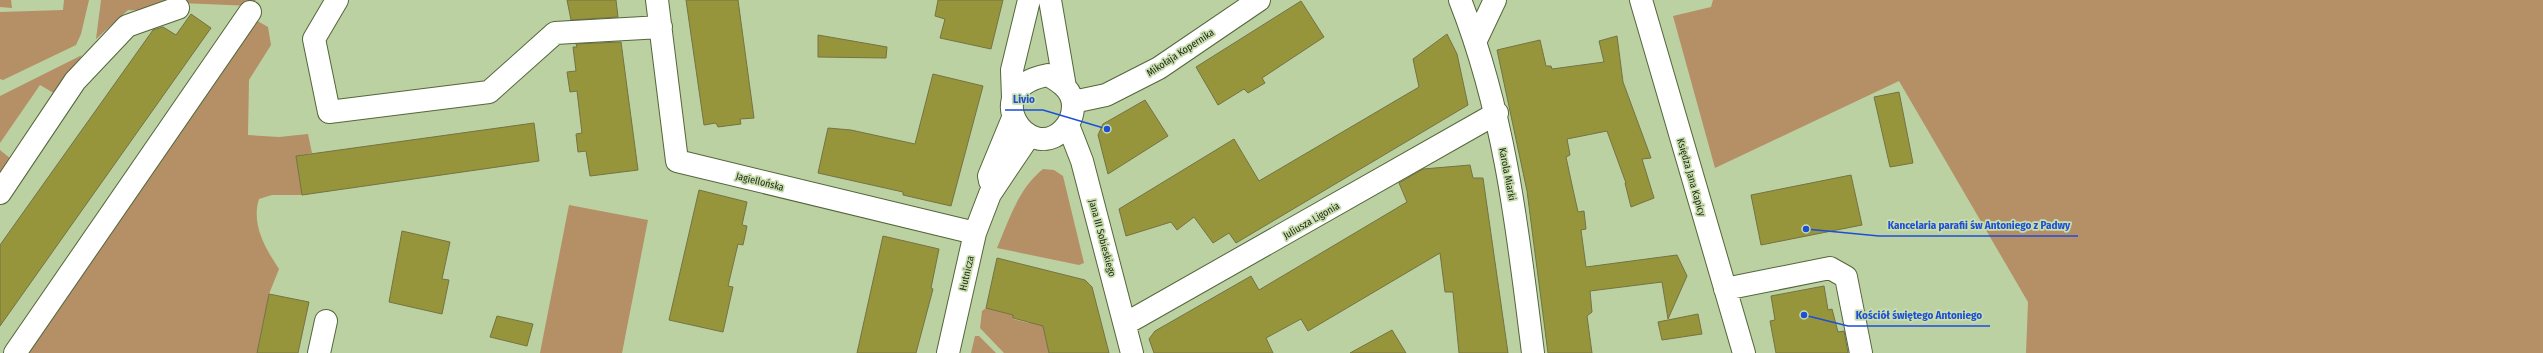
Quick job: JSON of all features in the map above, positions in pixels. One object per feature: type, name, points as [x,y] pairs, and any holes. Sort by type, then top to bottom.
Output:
[{"type":"street","points":[[337,0],[314,40],[329,112],[489,92],[555,34],[661,27]]},
{"type":"street","name":"Jagiellońska","points":[[657,0],[677,161],[975,233]]},
{"type":"street","points":[[1029,0],[1012,70],[1013,108],[1017,125],[1029,136],[1049,138],[1061,133],[1068,125],[1073,113],[1050,0]]},
{"type":"street","name":"Mikołaja Kopernika","points":[[1069,95],[1106,95],[1159,68],[1259,0]]},
{"type":"street","name":"Karola Miarki","points":[[1460,0],[1476,40],[1497,113],[1515,213],[1533,353]]},
{"type":"street","points":[[1476,40],[1495,0]]},
{"type":"street","name":"Księdza Jana Kapicy","points":[[1641,0],[1744,353]]},
{"type":"street","points":[[0,193],[75,81],[127,26],[178,8]]},
{"type":"street","points":[[15,353],[250,12]]},
{"type":"street","points":[[1013,108],[1018,88],[1027,80],[1038,77],[1048,75],[1069,95]]},
{"type":"street","name":"Hutnicza","points":[[990,194],[989,176],[1013,108]]},
{"type":"street","name":"Juliusza Ligonia","points":[[1125,324],[1497,113]]},
{"type":"street","name":"Jana III Sobieskiego","points":[[1068,125],[1082,161],[1132,353]]},
{"type":"street","name":"Hutnicza","points":[[948,353],[975,233],[990,194],[1029,136]]},
{"type":"street","points":[[1725,289],[1830,268],[1846,277],[1861,353]]},
{"type":"street","points":[[319,353],[326,321]]},
{"type":"shaded area","points":[[0,0],[11,0],[12,8],[0,7]]},
{"type":"shaded area","points":[[64,0],[89,0],[81,34],[76,45],[3,80],[0,79],[0,12],[63,10]]},
{"type":"shaded area","points":[[101,0],[256,0],[252,6],[181,3],[150,11],[128,10],[96,39]]},
{"type":"shaded area","points":[[1713,0],[2543,0],[2543,353],[2026,353],[2028,302],[1899,81],[1715,168],[1673,16],[1711,7]]},
{"type":"shaded area","points":[[254,19],[268,27],[271,45],[249,80],[248,135],[279,137],[308,134],[312,153],[296,156],[302,195],[272,195],[259,199],[257,208],[258,227],[264,244],[279,269],[269,294],[257,353],[25,353]]},
{"type":"shaded area","points":[[82,55],[57,95],[40,85],[0,143],[0,96]]},
{"type":"shaded area","points":[[0,150],[11,159],[0,175]]},
{"type":"shaded area","points":[[1043,169],[1054,170],[1063,176],[1084,263],[1079,265],[997,248],[1010,216],[1021,195],[1034,177]]},
{"type":"shaded area","points":[[569,205],[648,220],[622,353],[540,353]]},
{"type":"shaded area","points":[[986,308],[1013,315],[1013,319],[1029,323],[1031,318],[1046,322],[1049,353],[1004,353],[980,328],[982,311]]},
{"type":"shaded area","points":[[975,336],[979,336],[996,353],[971,353]]},
{"type":"building","points":[[567,0],[616,0],[618,17],[571,20]]},
{"type":"building","points":[[686,0],[738,0],[754,118],[740,119],[741,124],[718,127],[716,123],[704,125]]},
{"type":"building","points":[[938,0],[1003,0],[991,49],[940,38],[945,19],[935,16]]},
{"type":"building","points":[[1301,1],[1324,37],[1262,78],[1265,83],[1248,93],[1244,89],[1218,105],[1196,67]]},
{"type":"building","points":[[191,14],[211,28],[0,326],[0,245],[153,30],[163,27],[176,35]]},
{"type":"building","points":[[1447,34],[1457,54],[1468,105],[1236,243],[1229,233],[1213,243],[1194,217],[1177,230],[1171,222],[1126,236],[1119,209],[1234,139],[1259,181],[1419,87],[1413,59]]},
{"type":"building","points":[[818,35],[887,47],[886,58],[818,57]]},
{"type":"building","points":[[1617,36],[1623,82],[1651,158],[1642,159],[1654,198],[1631,207],[1626,183],[1607,131],[1567,139],[1570,155],[1566,157],[1578,212],[1584,211],[1586,229],[1581,230],[1586,267],[1677,255],[1687,276],[1668,319],[1662,282],[1590,291],[1592,312],[1587,316],[1592,353],[1548,353],[1527,191],[1497,50],[1540,40],[1546,66],[1551,66],[1552,69],[1604,62],[1599,41]]},
{"type":"building","points":[[621,42],[638,170],[590,176],[586,151],[578,152],[576,134],[582,133],[577,91],[570,92],[567,72],[576,71],[573,47],[577,47],[576,44]]},
{"type":"building","points":[[933,74],[983,86],[951,206],[903,195],[903,192],[818,173],[828,128],[851,130],[915,144]]},
{"type":"building","points":[[1899,92],[1913,163],[1890,167],[1874,97]]},
{"type":"building","points":[[1145,100],[1168,136],[1108,174],[1098,135],[1103,124]]},
{"type":"building","points":[[534,123],[539,161],[302,195],[296,156]]},
{"type":"building","points":[[1470,165],[1473,178],[1483,178],[1508,353],[1459,353],[1453,292],[1445,292],[1440,253],[1308,331],[1301,319],[1266,338],[1273,353],[1154,353],[1149,339],[1155,331],[1251,276],[1259,290],[1407,202],[1399,183],[1423,169]]},
{"type":"building","points":[[1851,175],[1862,225],[1761,245],[1751,195]]},
{"type":"building","points":[[699,190],[747,202],[742,225],[747,226],[743,245],[738,244],[728,286],[733,287],[723,332],[669,320]]},
{"type":"building","points":[[402,231],[450,242],[442,279],[449,280],[442,314],[389,302]]},
{"type":"building","points":[[883,236],[939,249],[931,288],[933,289],[916,353],[857,353]]},
{"type":"building","points":[[997,258],[1085,280],[1092,287],[1109,353],[1049,353],[1043,326],[1013,318],[1013,315],[986,308]]},
{"type":"building","points":[[1824,286],[1828,310],[1832,309],[1838,332],[1844,331],[1848,353],[1776,353],[1770,321],[1775,320],[1771,296]]},
{"type":"building","points":[[269,294],[309,302],[298,353],[257,353]]},
{"type":"building","points":[[1698,314],[1702,334],[1662,340],[1658,322]]},
{"type":"building","points":[[497,316],[533,324],[527,346],[490,337]]},
{"type":"building","points":[[1392,330],[1406,353],[1350,353]]},
{"type":"place","name":"Livio","points":[[1107,129]]},
{"type":"place","name":"Kancelaria parafii św Antoniego z Padwy","points":[[1806,229]]},
{"type":"place","name":"Kościół świętego Antoniego","points":[[1804,315]]}]
